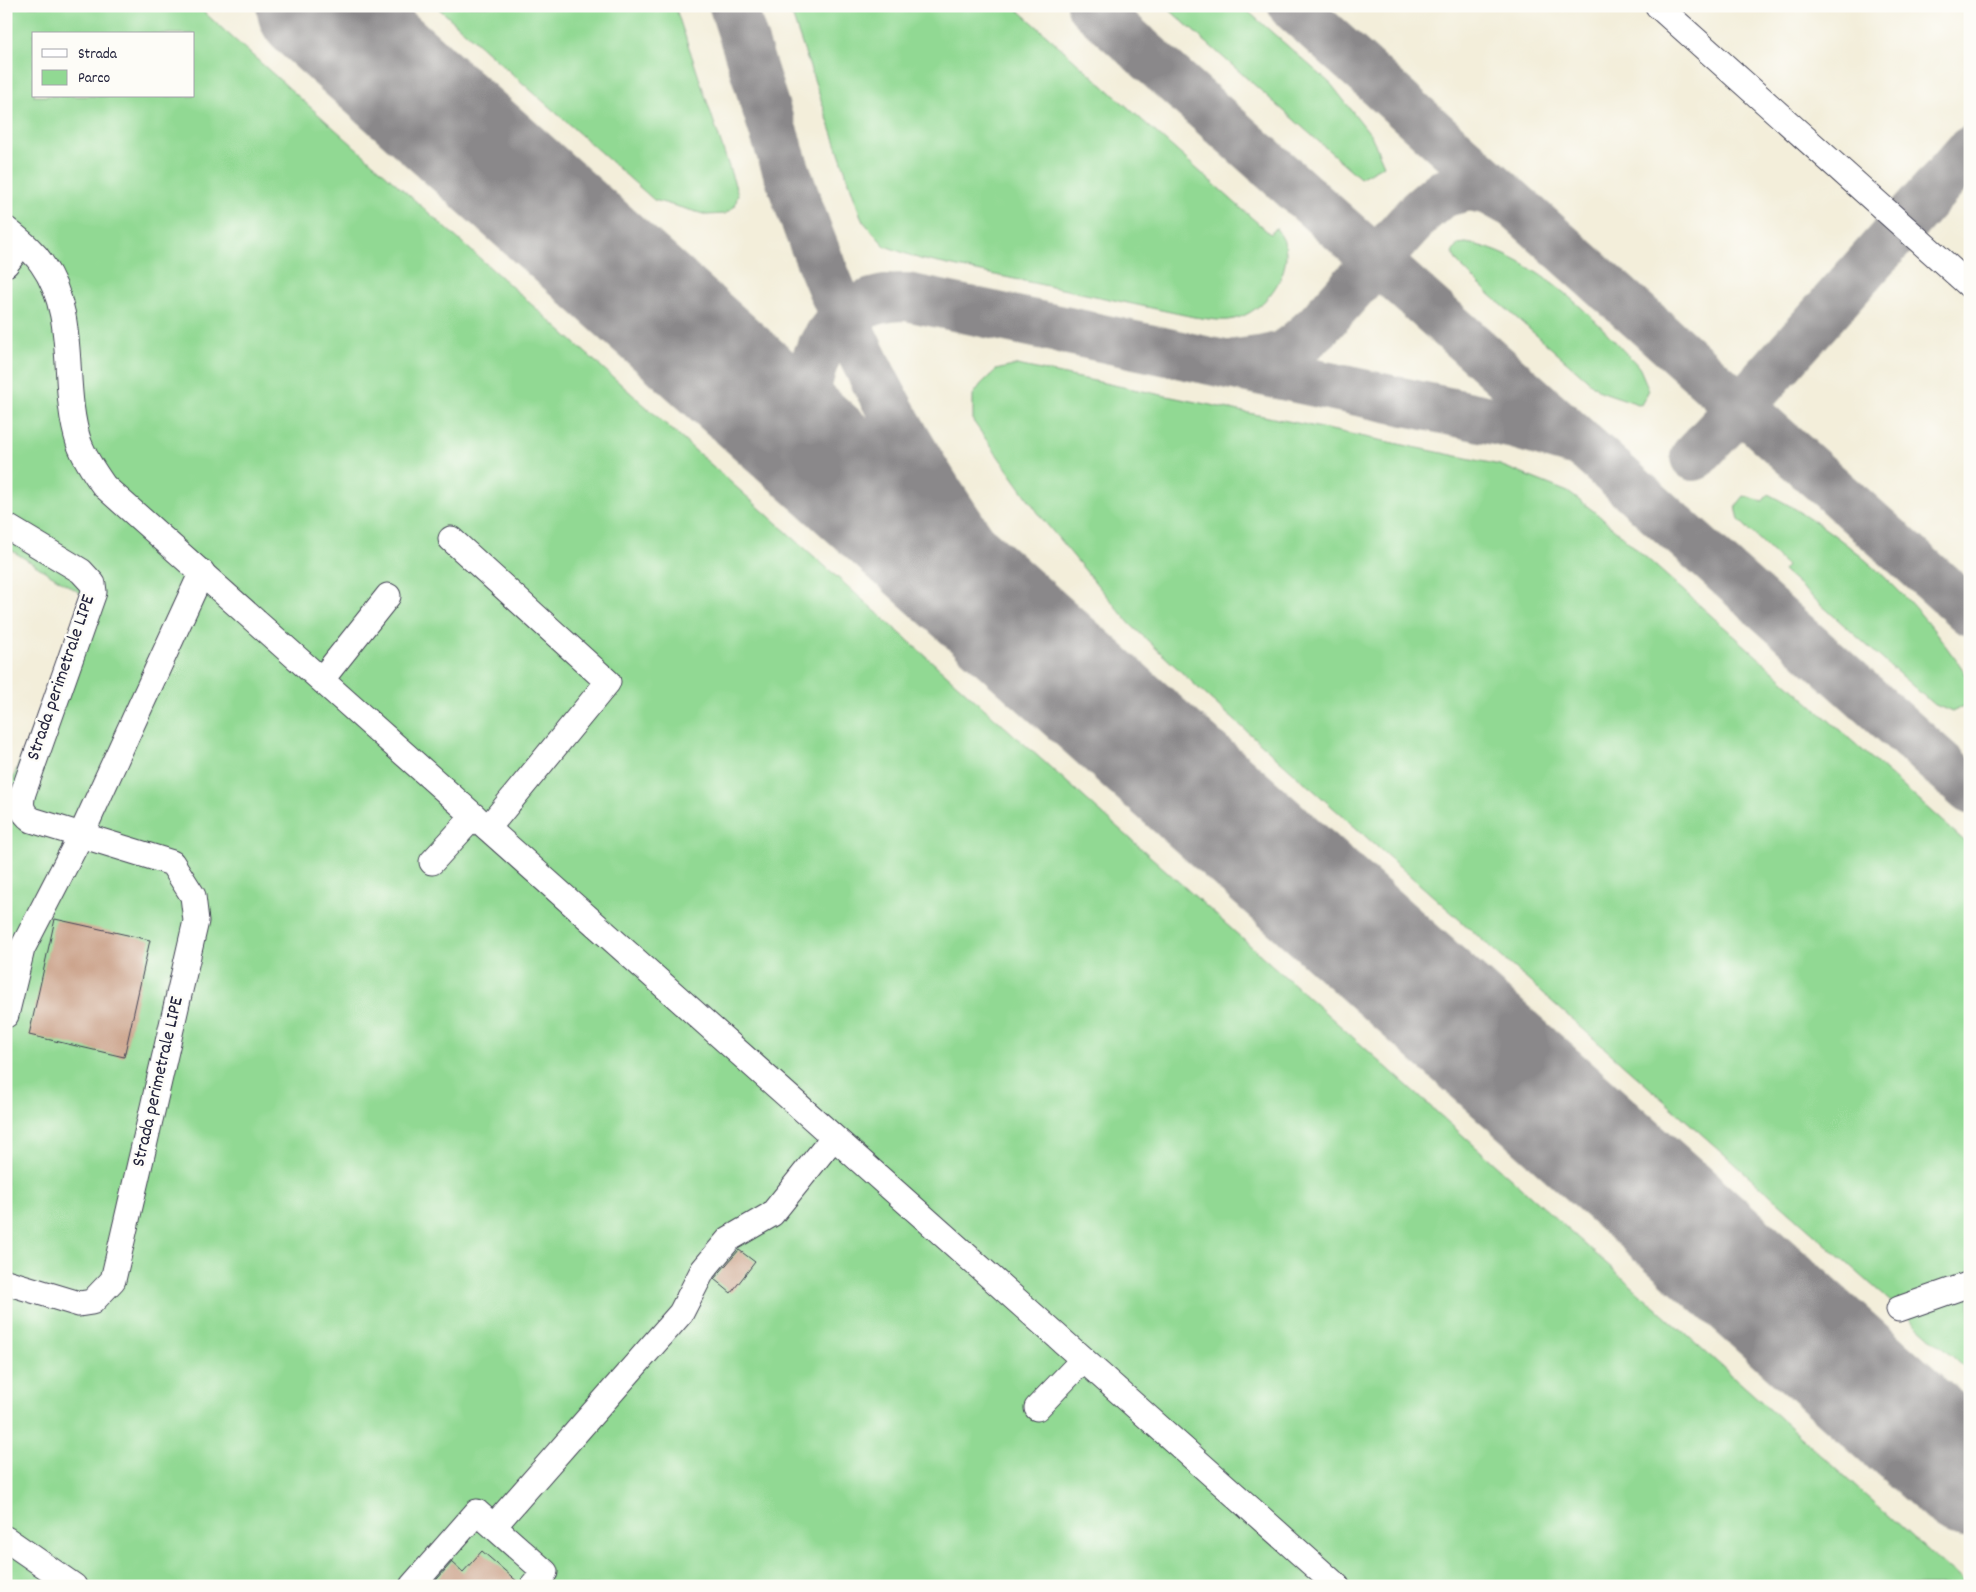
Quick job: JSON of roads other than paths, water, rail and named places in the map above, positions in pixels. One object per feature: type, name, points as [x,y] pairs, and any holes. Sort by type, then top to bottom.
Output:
[{"type":"lane","points":[[1658,6],[1970,286]]},
{"type":"lane","points":[[6,264],[14,236],[42,264],[57,296],[65,332],[71,405],[79,441],[86,459],[104,486],[119,501],[202,572],[833,1138],[1337,1586]]},
{"type":"lane","name":"Strada perimetrale LIPE","points":[[6,526],[82,571],[93,584],[92,601],[21,803],[22,810],[32,820],[82,833],[172,863],[193,896],[196,921],[113,1280],[92,1302],[78,1304],[6,1282]]},
{"type":"lane","points":[[432,862],[481,822],[608,682],[451,539]]},
{"type":"lane","points":[[6,1015],[22,949],[82,833],[202,572]]},
{"type":"lane","points":[[322,679],[388,596]]},
{"type":"lane","points":[[494,1526],[681,1314],[703,1270],[729,1239],[772,1214],[833,1138]]},
{"type":"lane","points":[[1899,1309],[1970,1284]]},
{"type":"lane","points":[[1037,1408],[1083,1360]]},
{"type":"lane","points":[[412,1586],[477,1512],[546,1572],[533,1586]]},
{"type":"lane","points":[[6,1539],[74,1586]]}]
